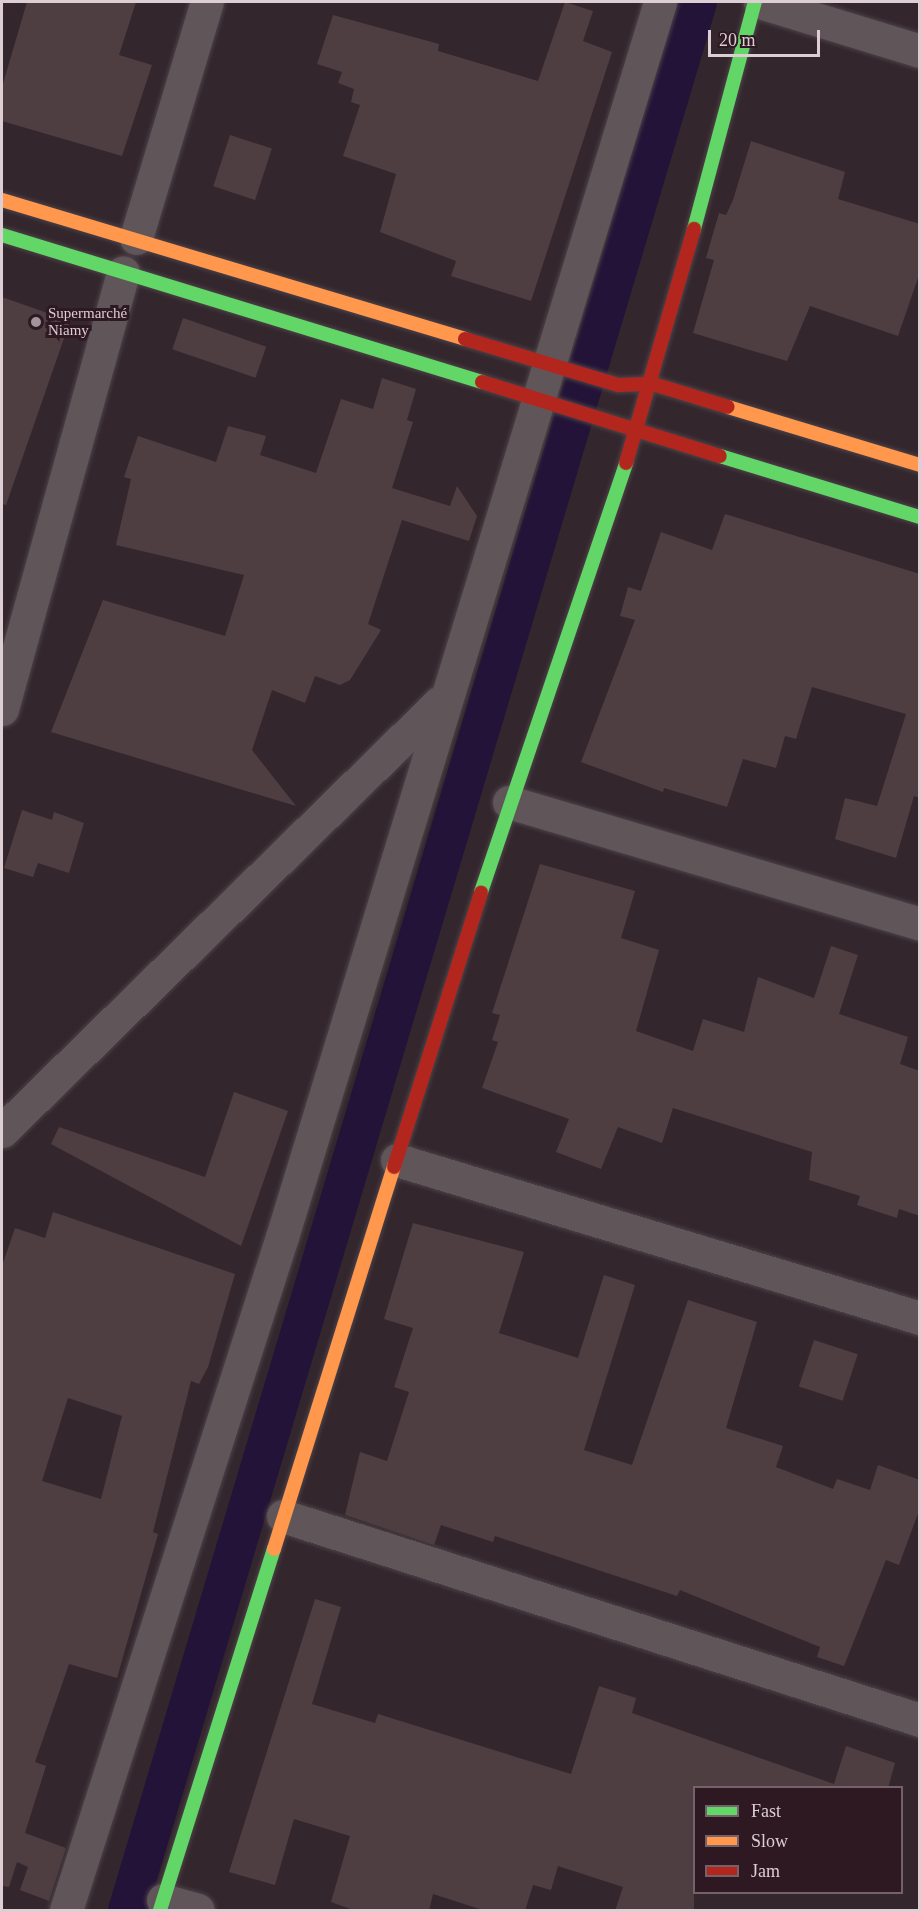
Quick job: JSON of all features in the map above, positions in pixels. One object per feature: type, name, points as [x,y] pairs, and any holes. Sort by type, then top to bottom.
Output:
[{"type":"street","points":[[136,238],[207,2]]},
{"type":"street","points":[[66,1911],[282,1237],[442,699],[559,367],[660,2]]},
{"type":"street","points":[[198,1911],[162,1905],[509,802],[634,433],[653,384],[755,2]]},
{"type":"street","points":[[760,2],[920,51]]},
{"type":"street","points":[[2,200],[136,238],[618,385],[653,384],[920,465]]},
{"type":"street","points":[[2,235],[548,400],[606,419],[634,433],[920,517]]},
{"type":"street","points":[[2,709],[123,272]]},
{"type":"street","points":[[2,1131],[442,699]]},
{"type":"street","points":[[509,802],[920,924]]},
{"type":"street","points":[[397,1160],[920,1318]]},
{"type":"street","points":[[283,1516],[920,1720]]},
{"type":"building","points":[[27,2],[136,2],[119,55],[152,65],[122,156],[2,121],[2,87]]},
{"type":"building","points":[[565,2],[593,11],[583,41],[612,52],[531,301],[451,276],[456,261],[380,232],[396,174],[343,156],[360,105],[351,102],[354,89],[338,83],[342,72],[317,64],[333,15],[439,44],[438,51],[538,81]]},
{"type":"building","points":[[230,135],[272,149],[255,200],[213,186]]},
{"type":"building","points":[[751,141],[845,172],[838,199],[920,224],[920,272],[898,336],[810,306],[787,361],[693,333],[714,260],[706,258],[719,213],[726,215],[733,200]]},
{"type":"building","points":[[2,297],[70,321],[6,505],[2,504]]},
{"type":"building","points":[[183,318],[266,347],[255,378],[172,349]]},
{"type":"building","points":[[382,378],[416,389],[407,420],[413,422],[392,488],[450,506],[457,486],[477,516],[469,541],[402,520],[368,624],[381,630],[350,680],[340,685],[315,676],[305,703],[272,690],[252,750],[296,806],[51,732],[103,600],[225,636],[244,575],[116,545],[131,479],[124,477],[138,436],[216,462],[228,426],[266,436],[260,455],[316,473],[341,399],[373,409]]},
{"type":"building","points":[[725,514],[920,574],[920,798],[914,796],[896,858],[835,839],[845,798],[877,806],[906,714],[812,687],[796,739],[785,736],[776,768],[743,759],[727,807],[664,788],[663,792],[581,762],[635,620],[620,616],[628,587],[641,591],[661,532],[712,550]]},
{"type":"building","points":[[22,810],[52,820],[54,812],[84,823],[69,873],[38,863],[33,877],[4,868]]},
{"type":"building","points":[[540,864],[635,891],[621,938],[659,950],[636,1031],[693,1051],[703,1019],[744,1032],[758,977],[814,998],[831,946],[858,955],[839,1014],[908,1037],[900,1064],[920,1071],[920,1216],[899,1209],[897,1218],[857,1205],[860,1196],[809,1180],[812,1152],[673,1108],[662,1143],[618,1127],[601,1169],[556,1152],[569,1119],[482,1088],[498,1042],[492,1040],[500,1015],[492,1013]]},
{"type":"building","points":[[234,1092],[288,1111],[241,1246],[51,1144],[59,1127],[205,1177]]},
{"type":"building","points":[[53,1212],[235,1274],[208,1367],[199,1384],[191,1381],[153,1532],[158,1534],[117,1678],[69,1664],[35,1762],[46,1766],[25,1833],[66,1848],[49,1901],[20,1890],[28,1867],[17,1862],[9,1887],[2,1886],[2,1266],[15,1228],[45,1238]],"holes":[[[68,1398],[122,1416],[101,1499],[42,1481]]]},
{"type":"building","points":[[413,1223],[524,1252],[499,1333],[578,1358],[604,1275],[635,1285],[584,1450],[632,1465],[688,1300],[757,1322],[726,1428],[783,1446],[776,1467],[833,1489],[837,1479],[870,1490],[878,1465],[920,1480],[920,1508],[899,1565],[886,1560],[844,1666],[817,1657],[820,1647],[680,1590],[677,1596],[495,1536],[493,1542],[441,1525],[434,1545],[345,1515],[360,1452],[387,1461],[409,1392],[394,1387],[413,1328],[384,1319]]},
{"type":"building","points":[[814,1340],[858,1354],[843,1401],[799,1387]]},
{"type":"building","points":[[315,1599],[341,1607],[312,1704],[375,1723],[378,1714],[571,1774],[599,1686],[636,1698],[632,1713],[834,1784],[846,1746],[895,1763],[889,1786],[693,1786],[694,1911],[615,1911],[623,1887],[558,1866],[551,1890],[533,1885],[525,1911],[486,1911],[433,1894],[429,1911],[356,1911],[331,1902],[350,1836],[294,1819],[275,1885],[229,1872]]},
{"type":"waterway","points":[[127,1910],[697,2]]},
{"type":"traffic: fast","points":[[694,229],[755,2]]},
{"type":"traffic: fast","points":[[2,235],[482,382]]},
{"type":"traffic: fast","points":[[720,456],[920,517]]},
{"type":"traffic: fast","points":[[481,892],[626,463]]},
{"type":"traffic: fast","points":[[160,1910],[274,1549]]},
{"type":"traffic: slow","points":[[2,200],[465,339]]},
{"type":"traffic: slow","points":[[728,407],[920,465]]},
{"type":"traffic: slow","points":[[274,1549],[394,1167]]},
{"type":"traffic: jam","points":[[626,463],[694,229]]},
{"type":"traffic: jam","points":[[465,339],[618,385],[653,384],[728,407]]},
{"type":"traffic: jam","points":[[482,382],[720,456]]},
{"type":"traffic: jam","points":[[394,1167],[481,892]]},
{"type":"place","name":"Supermarché Niamy","points":[[36,322]]}]
